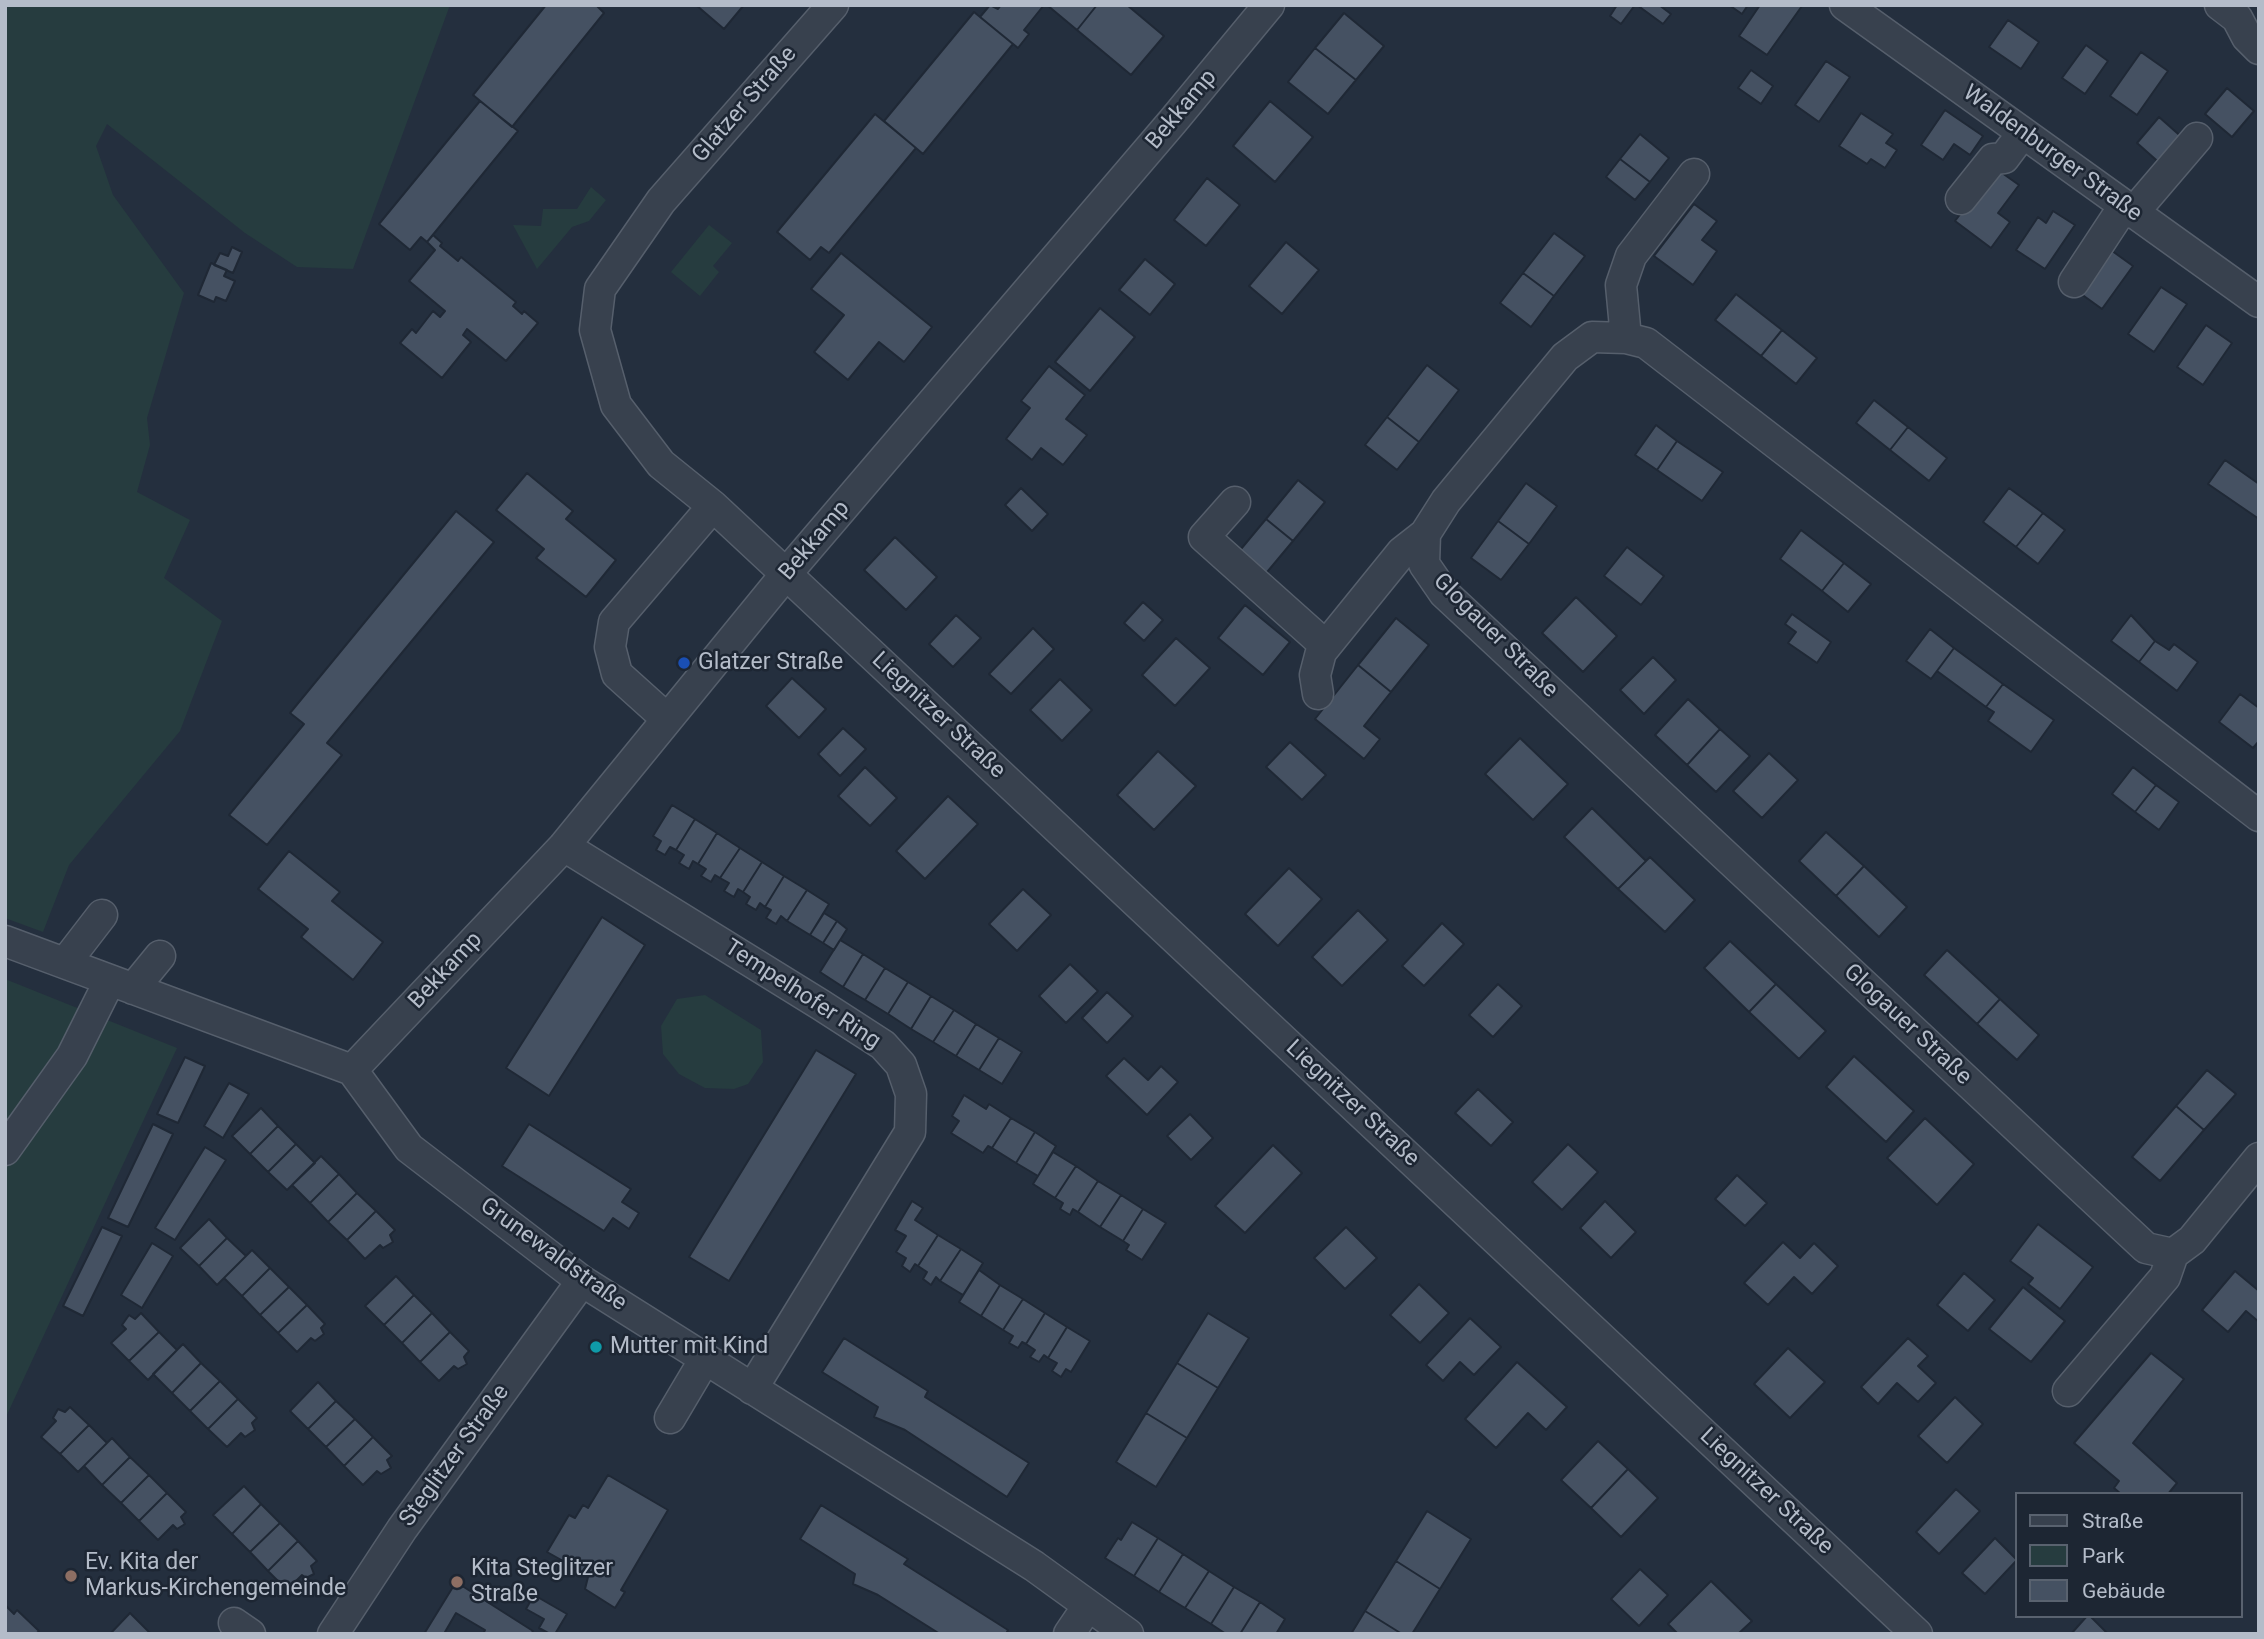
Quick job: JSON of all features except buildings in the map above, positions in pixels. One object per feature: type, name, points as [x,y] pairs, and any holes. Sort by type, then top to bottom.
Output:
[{"type":"street","name":"Glatzer Straße","points":[[786,574],[713,506],[661,464],[616,405],[595,330],[600,289],[661,201],[833,5]]},
{"type":"street","name":"Bekkamp","points":[[352,1070],[564,846],[786,574],[1269,5]]},
{"type":"street","name":"Waldenburger Straße","points":[[1845,5],[2259,302]]},
{"type":"street","points":[[2220,5],[2237,18],[2247,37],[2259,49]]},
{"type":"street","points":[[1961,199],[1993,159],[2004,158],[2022,134]]},
{"type":"street","points":[[2074,282],[2129,209],[2197,138]]},
{"type":"street","points":[[1626,338],[1621,285],[1631,256],[1694,174]]},
{"type":"street","points":[[1318,694],[1315,675],[1317,661],[1326,646],[1402,552],[1426,534],[1446,500],[1565,356],[1592,337],[1626,338],[1647,344],[2259,816]]},
{"type":"street","points":[[1235,502],[1204,537],[1326,646]]},
{"type":"street","points":[[667,719],[617,674],[610,647],[614,622],[713,506]]},
{"type":"street","name":"Glogauer Straße","points":[[1426,534],[1424,564],[1444,593],[2146,1248],[2173,1254]]},
{"type":"street","name":"Liegnitzer Straße","points":[[786,574],[1917,1634]]},
{"type":"street","name":"Tempelhofer Ring","points":[[564,846],[883,1045],[901,1065],[911,1094],[910,1132],[752,1389]]},
{"type":"street","points":[[65,963],[102,915]]},
{"type":"street","points":[[5,941],[352,1070]]},
{"type":"street","points":[[5,1150],[122,984],[160,956]]},
{"type":"street","name":"Grunewaldstraße","points":[[352,1070],[409,1148],[582,1281],[1034,1566],[1128,1634]]},
{"type":"street","points":[[2068,1391],[2165,1277],[2173,1254],[2192,1240],[2259,1158]]},
{"type":"street","name":"Steglitzer Straße","points":[[333,1634],[402,1530],[582,1281]]},
{"type":"street","points":[[670,1418],[705,1359]]},
{"type":"street","points":[[1069,1634],[1088,1606]]},
{"type":"green space","points":[[5,5],[450,5],[353,269],[297,267],[245,233],[107,124],[96,146],[113,195],[184,293],[147,418],[150,445],[137,492],[190,520],[164,578],[222,621],[180,731],[69,865],[43,932],[5,918]]},
{"type":"green space","points":[[591,187],[606,200],[589,221],[572,227],[537,269],[513,225],[541,226],[543,209],[577,209]]},
{"type":"green space","points":[[709,225],[732,243],[713,266],[719,272],[700,296],[671,272]]},
{"type":"green space","points":[[5,979],[177,1048],[5,1419]]},
{"type":"green space","points":[[705,995],[761,1030],[763,1062],[748,1084],[734,1089],[705,1088],[679,1074],[663,1054],[661,1026],[677,999]]},
{"type":"place","name":"Glatzer Straße","points":[[684,663]]},
{"type":"place","name":"Mutter mit Kind","points":[[596,1347]]},
{"type":"place","name":"Ev. Kita der Markus-Kirchengemeinde","points":[[71,1576]]},
{"type":"place","name":"Kita Steglitzer Straße","points":[[457,1582]]}]
